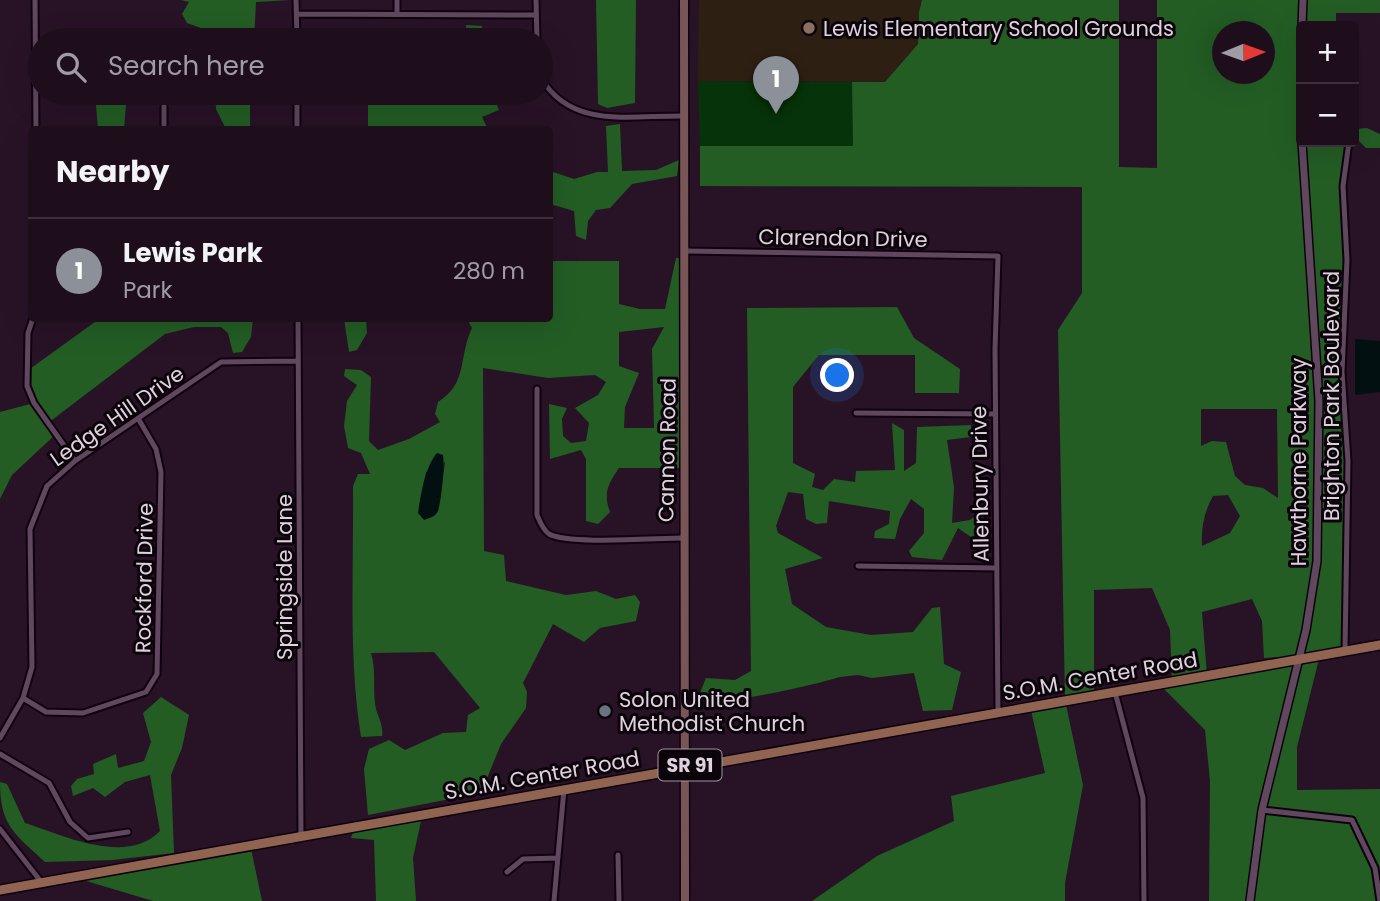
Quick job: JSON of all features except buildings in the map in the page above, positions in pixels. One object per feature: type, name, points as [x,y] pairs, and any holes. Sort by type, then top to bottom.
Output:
[{"type":"main road","name":"Cannon Road","points":[[684,0],[686,251],[683,538],[687,766],[685,901]]},
{"type":"main road","name":"S.O.M. Center Road","points":[[0,890],[1380,645]]},
{"type":"street","points":[[36,0],[37,28]]},
{"type":"street","points":[[296,0],[297,28]]},
{"type":"street","points":[[397,0],[397,13]]},
{"type":"street","points":[[536,0],[537,28]]},
{"type":"street","points":[[1302,21],[1303,0]]},
{"type":"street","points":[[297,14],[536,15]]},
{"type":"street","points":[[553,94],[561,104],[583,114],[685,116]]},
{"type":"street","points":[[36,126],[37,105]]},
{"type":"street","points":[[164,105],[164,126]]},
{"type":"street","points":[[297,105],[297,126]]},
{"type":"street","name":"Hawthorne Parkway","points":[[1250,901],[1262,810],[1299,659],[1314,584],[1320,486],[1319,401],[1302,147]]},
{"type":"street","name":"Brighton Park Boulevard","points":[[1345,651],[1348,461],[1342,372],[1347,260],[1343,186],[1348,147]]},
{"type":"street","name":"Clarendon Drive","points":[[686,251],[998,256]]},
{"type":"street","name":"Allenbury Drive","points":[[998,256],[995,414],[998,711]]},
{"type":"street","points":[[32,322],[28,334],[27,386],[34,403],[75,461]]},
{"type":"street","name":"Springside Lane","points":[[298,322],[300,835]]},
{"type":"street","name":"Ledge Hill Drive","points":[[0,738],[23,698],[32,667],[30,529],[47,486],[75,461],[139,420],[220,362],[298,361]]},
{"type":"street","points":[[537,388],[537,515],[541,526],[550,534],[569,539],[683,538]]},
{"type":"street","points":[[856,413],[995,414]]},
{"type":"street","name":"Rockford Drive","points":[[23,698],[46,712],[83,713],[146,692],[157,674],[161,472],[156,449],[139,420]]},
{"type":"street","points":[[858,566],[997,568]]},
{"type":"street","points":[[1115,692],[1143,798],[1144,901]]},
{"type":"street","points":[[0,754],[49,783],[70,822],[88,838],[128,832]]},
{"type":"street","points":[[554,901],[564,789]]},
{"type":"street","points":[[1262,810],[1352,820],[1375,868],[1380,901]]},
{"type":"street","points":[[0,829],[43,883]]},
{"type":"street","points":[[618,855],[619,901]]},
{"type":"street","points":[[507,872],[523,859],[557,858]]},
{"type":"shaded area","name":"Lewis Elementary School Grounds","points":[[699,0],[922,0],[918,44],[885,82],[698,81]]},
{"type":"shaded area","points":[[1355,339],[1380,341],[1380,392],[1355,395]]},
{"type":"shaded area","points":[[437,453],[443,455],[439,507],[435,515],[424,520],[418,513],[427,473]]},
{"type":"green space","points":[[181,0],[290,0],[256,2],[255,28],[201,28],[187,23],[182,14],[189,2]]},
{"type":"green space","points":[[596,0],[636,0],[635,103],[607,108],[598,104]]},
{"type":"green space","points":[[922,0],[1119,0],[1119,167],[1157,168],[1157,0],[1380,0],[1380,13],[1336,13],[1336,21],[1296,21],[1296,147],[1348,147],[1344,167],[1342,372],[1347,440],[1345,651],[1320,655],[1297,747],[1297,790],[1380,789],[1380,901],[1209,901],[1210,781],[1205,730],[1159,684],[1172,681],[1170,630],[1152,588],[1094,590],[1094,695],[1065,700],[1058,330],[1082,293],[1082,187],[700,186],[700,146],[853,146],[852,82],[885,82],[918,44]],"holes":[[[1201,409],[1277,409],[1278,498],[1263,488],[1245,485],[1235,476],[1226,442],[1212,441],[1201,446]],[[1228,495],[1240,516],[1230,533],[1202,546],[1204,520],[1213,496]],[[1252,599],[1262,621],[1264,658],[1278,657],[1278,663],[1207,675],[1202,612]]]},
{"type":"green space","points":[[466,25],[482,28],[466,28]]},
{"type":"green space","points":[[698,81],[852,82],[853,146],[700,146]]},
{"type":"green space","points":[[96,105],[126,105],[124,126],[98,126]]},
{"type":"green space","points":[[216,105],[250,105],[250,126],[224,126]]},
{"type":"green space","points":[[368,105],[497,105],[499,110],[482,117],[486,126],[368,126]]},
{"type":"green space","points":[[620,124],[622,171],[656,170],[679,160],[677,176],[632,184],[610,208],[596,210],[588,221],[586,240],[576,236],[574,211],[553,205],[553,172],[574,179],[597,172],[608,172],[606,126]]},
{"type":"green space","points":[[1367,128],[1380,134],[1380,148],[1366,148],[1359,141],[1359,129]]},
{"type":"green space","points":[[676,258],[681,258],[684,468],[619,468],[608,489],[610,512],[598,524],[586,521],[586,459],[581,450],[550,459],[549,404],[567,408],[562,419],[563,436],[571,443],[586,441],[589,423],[575,408],[598,395],[606,382],[595,375],[548,378],[483,368],[484,551],[504,555],[506,581],[566,595],[596,591],[616,599],[635,595],[640,602],[636,621],[600,628],[584,642],[553,624],[523,683],[527,692],[526,708],[501,744],[481,793],[368,815],[364,769],[369,749],[389,740],[405,750],[443,733],[466,732],[468,715],[480,708],[434,652],[371,653],[375,703],[382,736],[361,737],[353,644],[353,486],[358,474],[370,474],[361,453],[348,448],[344,426],[347,401],[357,385],[344,376],[345,369],[361,370],[371,377],[369,441],[378,450],[409,439],[440,422],[435,414],[438,402],[448,395],[458,378],[472,328],[469,322],[553,322],[553,261],[619,261],[619,304],[640,309],[665,309]],"holes":[[[664,327],[652,349],[654,428],[624,428],[625,407],[639,373],[619,366],[619,332]],[[445,462],[440,501],[420,503],[426,472]]]},
{"type":"green space","points":[[897,307],[914,338],[960,369],[959,393],[915,393],[915,355],[819,355],[793,387],[793,463],[815,474],[812,487],[823,490],[834,479],[855,482],[856,471],[895,470],[892,423],[904,430],[904,471],[916,463],[917,427],[971,425],[971,437],[947,440],[954,487],[952,523],[970,520],[985,508],[982,531],[971,537],[958,528],[942,560],[912,557],[909,551],[924,533],[924,509],[911,499],[900,519],[895,539],[874,538],[875,531],[889,524],[890,511],[829,501],[827,523],[816,524],[806,519],[803,494],[788,492],[776,526],[778,533],[823,558],[785,569],[792,604],[826,627],[871,635],[913,632],[932,608],[940,607],[944,664],[961,672],[952,710],[923,711],[914,673],[872,678],[858,675],[840,677],[745,698],[698,698],[706,678],[735,680],[751,671],[747,308]]},
{"type":"green space","points":[[95,322],[253,322],[251,337],[242,352],[233,353],[228,333],[221,327],[194,327],[165,334],[48,423],[56,434],[12,475],[0,499],[0,412],[34,403],[27,386],[27,371]]},
{"type":"green space","points":[[344,322],[366,322],[367,333],[357,350],[349,352]]},
{"type":"green space","points":[[161,697],[189,715],[182,748],[171,775],[174,853],[112,860],[45,862],[11,828],[3,809],[0,782],[7,784],[25,823],[94,845],[130,846],[146,841],[160,831],[150,775],[125,782],[105,797],[93,788],[73,796],[71,786],[77,779],[94,774],[93,764],[116,754],[118,768],[144,761],[151,742],[143,713]]},
{"type":"green space","points":[[1065,700],[1083,785],[1065,883],[1065,901],[812,901],[877,856],[954,821],[951,796],[1045,773],[1030,706]]},
{"type":"green space","points":[[421,821],[413,858],[416,901],[376,901],[374,840],[351,838],[353,832]]},
{"type":"green space","points":[[250,844],[262,901],[153,901],[73,877]]},
{"type":"place","name":"Lewis Elementary School Grounds","points":[[809,28]]},
{"type":"place","name":"Lewis Park","points":[[776,114]]},
{"type":"place","name":"Solon United Methodist Church","points":[[605,711]]}]
